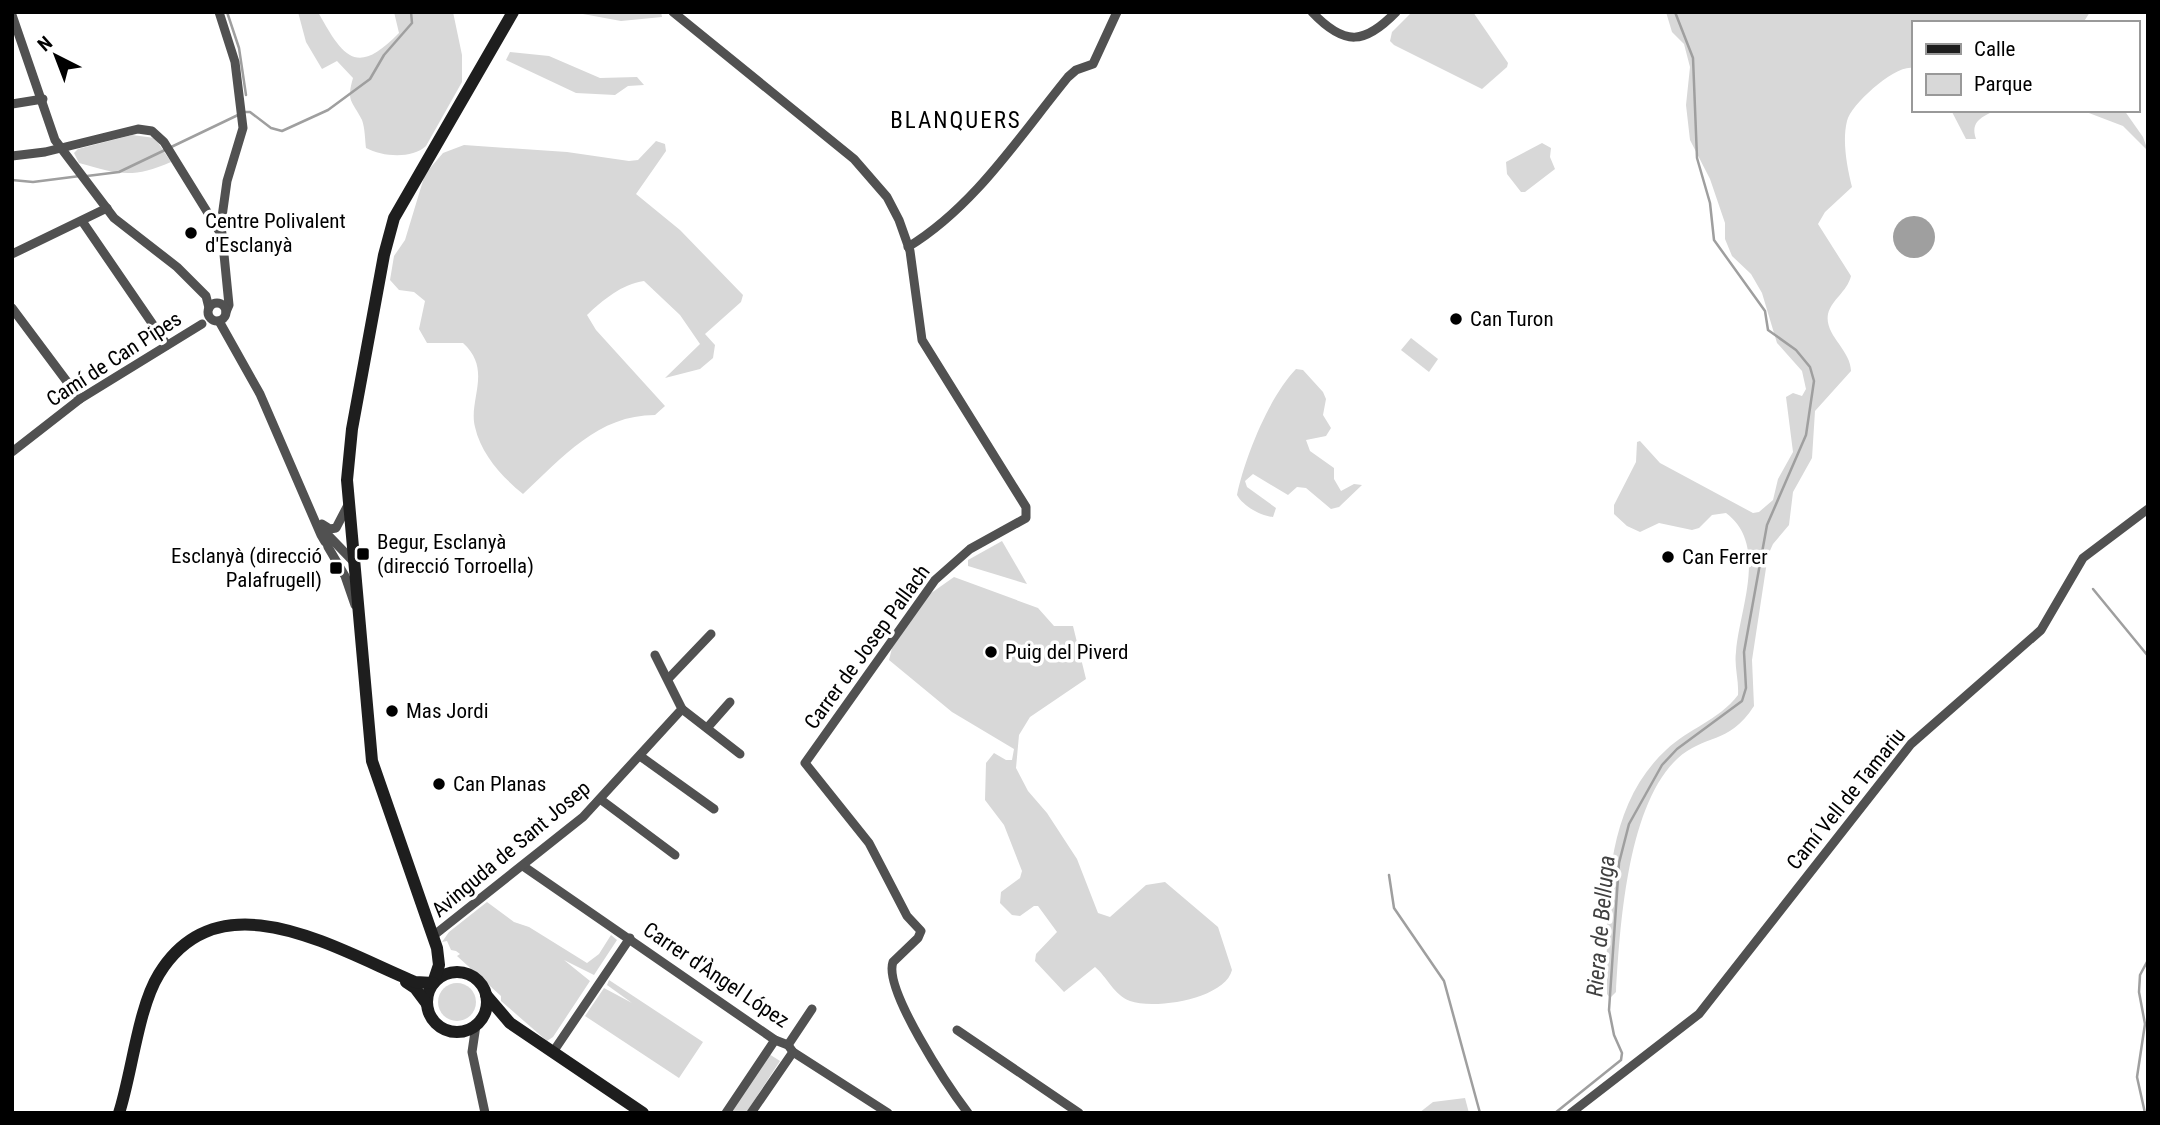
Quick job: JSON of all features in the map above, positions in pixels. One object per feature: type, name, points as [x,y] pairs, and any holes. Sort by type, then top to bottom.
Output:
[{"type":"street","points":[[219,12],[231,44],[243,119],[241,139],[227,181],[220,234],[229,305],[222,318]]},
{"type":"street","points":[[427,1004],[439,965],[435,942],[372,761],[349,499],[352,429],[384,255],[394,218],[513,12]]},
{"type":"street","name":"Carrer de Josep Pallach","points":[[673,12],[854,159],[887,197],[908,247],[922,340],[1026,507],[1027,516],[970,549],[935,580],[805,766],[869,843],[907,916],[921,931],[918,938],[893,962],[892,981],[937,1070],[968,1113]]},
{"type":"street","points":[[908,247],[958,210],[1068,77],[1076,70],[1093,64],[1117,12]]},
{"type":"street","points":[[1312,12],[1324,24],[1353,38],[1373,35],[1396,12]]},
{"type":"street","points":[[13,21],[43,99],[51,131],[62,148],[121,224],[152,244],[202,291],[211,319],[222,318]]},
{"type":"street","points":[[12,104],[43,99]]},
{"type":"street","points":[[12,156],[62,148],[138,129],[152,131],[172,154],[220,234]]},
{"type":"street","points":[[209,212],[219,215],[224,204]]},
{"type":"street","points":[[12,254],[107,208]]},
{"type":"street","points":[[82,221],[167,345]]},
{"type":"street","points":[[209,310],[219,304],[232,343],[260,394],[316,520],[345,576],[360,624]]},
{"type":"street","points":[[12,307],[80,399]]},
{"type":"street","name":"Camí de Can Pipes","points":[[202,324],[209,310]]},
{"type":"street","name":"Camí de Can Pipes","points":[[12,452],[80,399],[202,324],[222,318]]},
{"type":"street","points":[[316,520],[330,529],[336,528],[349,499]]},
{"type":"street","name":"Camí Vell de Tamariu","points":[[1571,1113],[1699,1014],[1911,744],[2041,630],[2083,558],[2148,509]]},
{"type":"street","points":[[316,520],[327,534],[348,552],[356,571]]},
{"type":"street","points":[[348,552],[353,537]]},
{"type":"street","points":[[334,555],[348,552]]},
{"type":"street","points":[[668,679],[711,634]]},
{"type":"street","points":[[655,655],[682,709],[740,754]]},
{"type":"street","points":[[707,728],[730,702]]},
{"type":"street","name":"Avinguda de Sant Josep","points":[[435,942],[600,799],[682,709]]},
{"type":"street","points":[[640,756],[714,809]]},
{"type":"street","points":[[600,799],[676,855]]},
{"type":"street","name":"Carrer d'Àngel López","points":[[523,866],[775,1040],[888,1113]]},
{"type":"street","points":[[121,1113],[146,1009],[159,974],[182,947],[210,930],[244,924],[268,924],[415,982],[433,983],[454,971],[464,972]]},
{"type":"street","points":[[121,1113],[163,976],[188,950],[212,934],[247,927],[281,932],[404,981],[415,988],[427,1004],[432,1020],[446,1030],[467,1030],[479,1021],[510,1023]]},
{"type":"street","points":[[553,1052],[630,938]]},
{"type":"street","points":[[435,942],[464,972],[474,977],[510,1023],[643,1113]]},
{"type":"street","points":[[485,1113],[472,1052],[486,995]]},
{"type":"street","points":[[751,1113],[812,1009]]},
{"type":"street","points":[[957,1030],[1079,1113]]},
{"type":"street","points":[[726,1113],[775,1040]]},
{"type":"green space","points":[[298,12],[318,12],[344,51],[362,58],[385,46],[399,33],[394,12],[453,12],[462,55],[462,82],[426,146],[405,155],[381,153],[366,148],[363,123],[350,97],[353,78],[337,61],[322,69],[306,42]]},
{"type":"green space","points":[[572,12],[661,12],[662,17],[621,21]]},
{"type":"green space","points":[[1412,12],[1473,12],[1508,63],[1507,67],[1482,89],[1394,45],[1390,41],[1392,32]]},
{"type":"green space","points":[[1666,12],[2090,12],[2084,21],[1912,21],[1912,68],[1896,72],[1875,87],[1850,114],[1845,145],[1852,187],[1825,212],[1818,224],[1851,276],[1830,309],[1828,322],[1847,356],[1851,371],[1815,411],[1812,458],[1793,492],[1789,525],[1773,544],[1768,555],[1752,660],[1754,706],[1735,728],[1697,745],[1677,759],[1660,780],[1647,806],[1629,869],[1616,992],[1610,998],[1607,994],[1608,897],[1618,832],[1629,802],[1645,775],[1666,750],[1722,711],[1738,695],[1736,657],[1749,560],[1746,542],[1739,526],[1726,513],[1712,515],[1699,528],[1692,530],[1659,523],[1640,532],[1627,526],[1614,514],[1614,505],[1636,462],[1637,442],[1640,441],[1660,463],[1753,513],[1759,512],[1773,500],[1778,479],[1793,452],[1786,397],[1793,393],[1802,396],[1806,389],[1802,371],[1777,343],[1762,293],[1751,274],[1732,256],[1725,239],[1725,223],[1710,179],[1690,140],[1686,105],[1690,67],[1684,44],[1672,32]]},
{"type":"green space","points":[[510,52],[549,56],[600,78],[637,77],[644,85],[628,86],[615,95],[576,93],[506,60]]},
{"type":"green space","points":[[1952,112],[1992,112],[1976,124],[1976,139],[1966,139]]},
{"type":"green space","points":[[2086,112],[2125,112],[2143,137],[2148,151],[2123,126]]},
{"type":"green space","points":[[132,135],[155,138],[171,162],[146,171],[125,173],[79,163],[74,153],[78,149]]},
{"type":"green space","points":[[656,141],[665,144],[666,151],[636,194],[680,230],[743,295],[741,302],[705,334],[715,345],[713,358],[700,369],[665,378],[700,344],[680,315],[644,281],[621,289],[593,309],[587,315],[596,330],[665,406],[655,415],[616,422],[599,430],[567,453],[523,494],[493,464],[478,437],[474,406],[478,374],[472,353],[463,343],[427,343],[419,329],[425,301],[414,292],[399,290],[390,280],[394,256],[405,240],[425,174],[443,153],[464,145],[567,152],[629,161],[638,160]]},
{"type":"green space","points":[[1542,143],[1551,148],[1550,157],[1555,169],[1525,192],[1521,192],[1507,174],[1506,162]]},
{"type":"green space","points":[[1411,338],[1438,359],[1429,372],[1401,350]]},
{"type":"green space","points":[[1296,369],[1303,370],[1323,392],[1326,399],[1323,415],[1331,428],[1326,436],[1306,440],[1310,451],[1334,468],[1334,479],[1341,491],[1354,484],[1362,485],[1339,507],[1331,509],[1306,488],[1297,487],[1288,495],[1253,474],[1245,481],[1247,487],[1276,508],[1273,517],[1248,507],[1237,495],[1259,428],[1277,395]]},
{"type":"green space","points":[[1002,541],[1027,584],[968,566],[968,560]]},
{"type":"green space","points":[[954,577],[1038,608],[1054,626],[1073,626],[1086,679],[1030,717],[1019,735],[1016,768],[1028,791],[1047,813],[1077,859],[1098,913],[1110,917],[1146,885],[1165,882],[1218,927],[1232,970],[1227,980],[1216,988],[1187,1000],[1141,1003],[1119,995],[1095,967],[1064,992],[1035,961],[1036,954],[1057,932],[1038,906],[1020,916],[1012,915],[1000,903],[1001,892],[1020,878],[1022,871],[1004,825],[985,800],[986,763],[994,753],[1006,760],[1012,760],[1014,749],[952,712],[889,660],[892,648],[927,596]]},
{"type":"green space","points":[[487,902],[514,922],[529,927],[587,963],[599,954],[611,935],[617,940],[594,975],[564,960],[590,981],[553,1037],[547,1041],[501,1001],[501,996],[457,956],[460,954],[451,950],[447,941],[442,942],[449,932]]},
{"type":"green space","points":[[609,980],[703,1042],[679,1078],[585,1016],[604,988],[632,1003],[607,985]]},
{"type":"green space","points":[[457,983],[470,989],[476,1002],[470,1015],[457,1021],[444,1015],[438,1002],[444,989]]},
{"type":"green space","points":[[769,1054],[780,1061],[746,1113],[730,1113]]},
{"type":"green space","points":[[1465,1098],[1469,1113],[1419,1113],[1433,1102]]},
{"type":"shaded area","points":[[1914,216],[1929,222],[1935,237],[1929,252],[1914,258],[1899,252],[1893,237],[1899,222]]},
{"type":"waterway","points":[[227,12],[239,48],[246,95]]},
{"type":"waterway","points":[[245,112],[250,112],[271,128],[282,131],[328,110],[370,79],[384,55],[412,23],[411,12]]},
{"type":"waterway","name":"Riera de Belluga","points":[[1555,1113],[1621,1060],[1622,1053],[1614,1035],[1609,1010],[1619,863],[1629,824],[1662,765],[1677,749],[1742,701],[1746,688],[1744,652],[1767,525],[1806,435],[1814,381],[1810,367],[1796,350],[1768,330],[1765,311],[1714,240],[1710,203],[1697,158],[1693,58],[1675,12]]},
{"type":"waterway","points":[[87,176],[119,172],[238,115]]},
{"type":"waterway","points":[[12,180],[33,182],[80,176]]},
{"type":"waterway","points":[[2093,589],[2148,656]]},
{"type":"waterway","points":[[1389,875],[1394,908],[1444,981],[1480,1113]]},
{"type":"waterway","points":[[2145,1113],[2137,1077],[2145,1024],[2139,992],[2140,975],[2148,960]]},
{"type":"place","name":"Centre Polivalent d'Esclanyà","points":[[191,233]]},
{"type":"place","name":"Can Turon","points":[[1456,319]]},
{"type":"place","name":"Begur, Esclanyà (direcció Torroella)","points":[[363,554]]},
{"type":"place","name":"Can Ferrer","points":[[1668,557]]},
{"type":"place","name":"Esclanyà (direcció Palafrugell)","points":[[336,568]]},
{"type":"place","name":"Puig del Piverd","points":[[991,652]]},
{"type":"place","name":"Mas Jordi","points":[[392,711]]},
{"type":"place","name":"Can Planas","points":[[439,784]]},
{"type":"district","name":"BLANQUERS","points":[[956,120]]}]
